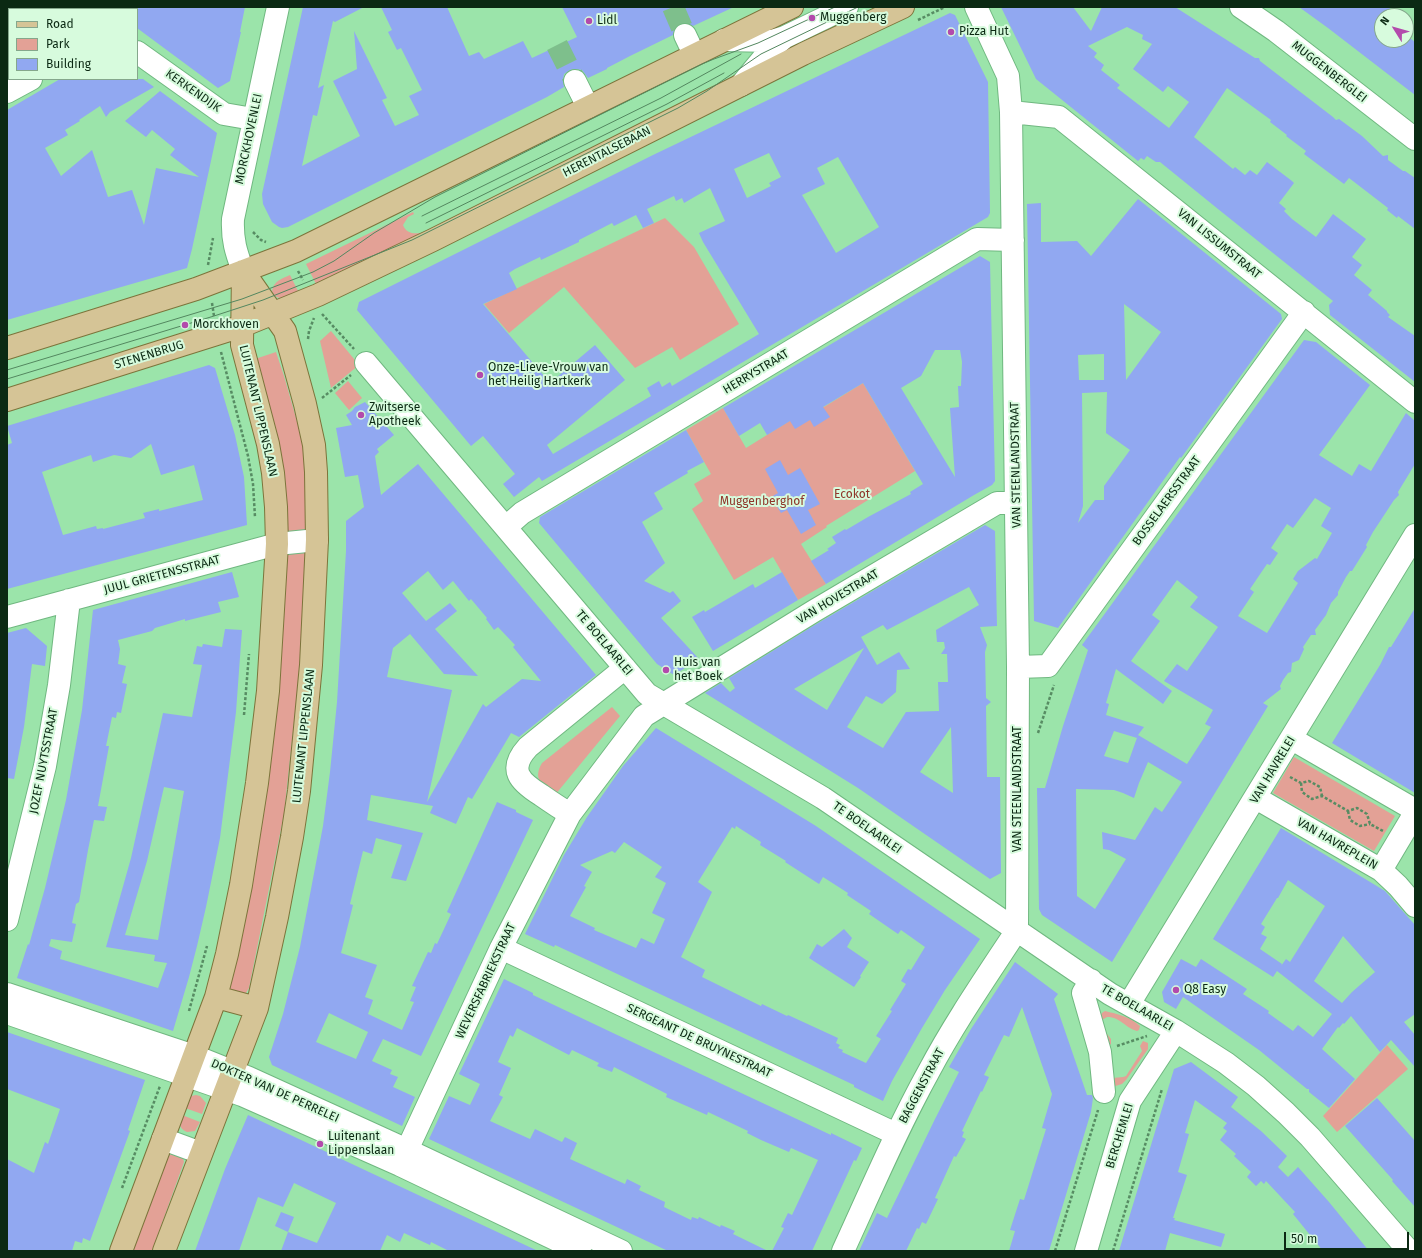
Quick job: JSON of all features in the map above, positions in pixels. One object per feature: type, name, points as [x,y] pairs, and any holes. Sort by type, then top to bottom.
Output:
[{"type":"main road","points":[[7,348],[208,284],[289,254],[792,7]]},
{"type":"main road","name":"HERENTALSEBAAN","points":[[312,298],[440,236],[803,54],[903,7]]},
{"type":"main road","name":"LUITENANT LIPPENSLAAN","points":[[164,1251],[200,1153],[257,1008],[277,917],[299,791],[311,665],[317,540],[314,445],[305,404],[285,331],[273,314],[251,268]]},
{"type":"main road","name":"LUITENANT LIPPENSLAAN","points":[[121,1251],[163,1139],[183,1066],[216,997],[227,954],[241,885],[257,783],[268,691],[277,544],[273,473],[268,444],[242,345],[242,326],[251,268]]},
{"type":"main road","name":"STENENBRUG","points":[[7,400],[242,326],[312,298]]},
{"type":"main road","points":[[216,997],[257,1008]]},
{"type":"street","name":"MORCKHOVENLEI","points":[[251,268],[234,247],[232,236],[233,219],[278,7]]},
{"type":"street","points":[[724,40],[772,41],[785,37],[847,7]]},
{"type":"street","name":"VAN STEENLANDSTRAAT","points":[[976,7],[1008,76],[1012,112],[1018,667],[1017,930]]},
{"type":"street","name":"MUGGENBERGLEI","points":[[1241,7],[1276,31],[1415,139]]},
{"type":"street","points":[[685,35],[694,54]]},
{"type":"street","points":[[741,85],[771,49],[785,37]]},
{"type":"street","name":"KERKENDIJK","points":[[138,53],[224,114],[253,119]]},
{"type":"street","points":[[7,92],[29,80]]},
{"type":"street","points":[[575,81],[588,107]]},
{"type":"street","name":"VAN LISSUMSTRAAT","points":[[1012,112],[1058,117],[1415,402]]},
{"type":"street","name":"HERRYSTRAAT","points":[[506,527],[529,509],[977,239],[1013,240]]},
{"type":"street","name":"BOSSELAERSSTRAAT","points":[[1018,667],[1048,666],[1304,312]]},
{"type":"street","name":"TE BOELAARLEI","points":[[366,363],[647,694],[823,798],[1110,994],[1129,1004],[1171,1039],[1226,1064],[1256,1086],[1310,1137],[1409,1251]]},
{"type":"street","name":"VAN HOVESTRAAT","points":[[570,814],[644,716],[814,611],[997,503],[1016,504]]},
{"type":"street","name":"VAN HAVRELEI","points":[[1129,1004],[1415,535]]},
{"type":"street","name":"JUUL GRIETENSSTRAAT","points":[[7,617],[277,544],[317,540]]},
{"type":"street","name":"JOZEF NUYTSSTRAAT","points":[[7,920],[45,766],[59,685],[69,600]]},
{"type":"street","points":[[570,814],[522,782],[518,775],[518,761],[528,747],[625,668]]},
{"type":"street","name":"VAN HAVREPLEIN","points":[[1256,798],[1381,870],[1415,812],[1292,739]]},
{"type":"street","name":"WEVERSFABRIEKSTRAAT","points":[[404,1158],[501,948],[570,814]]},
{"type":"street","points":[[1381,870],[1398,886],[1415,906]]},
{"type":"street","name":"BAGGENSTRAAT","points":[[843,1251],[896,1134],[929,1071],[952,1030],[1017,930]]},
{"type":"street","name":"SERGEANT DE BRUYNESTRAAT","points":[[501,948],[896,1134]]},
{"type":"street","points":[[1091,980],[1083,993],[1100,1052],[1104,1092]]},
{"type":"street","name":"DOKTER VAN DE PERRELEI","points":[[7,994],[183,1066]]},
{"type":"street","name":"DOKTER VAN DE PERRELEI","points":[[7,1013],[229,1080],[242,1095],[404,1158],[621,1251]]},
{"type":"street","name":"BERCHEMLEI","points":[[1086,1251],[1130,1101],[1171,1039]]},
{"type":"street","points":[[163,1139],[200,1153]]},
{"type":"street","name":"DOKTER VAN DE PERRELEI","points":[[404,1158],[580,1251]]},
{"type":"path","points":[[289,254],[320,312],[366,363],[321,400]]},
{"type":"path","points":[[208,284],[220,351],[248,456],[253,484],[256,521]]},
{"type":"path","points":[[244,720],[250,652]]},
{"type":"path","points":[[1037,739],[1055,681]]},
{"type":"path","points":[[1322,796],[1320,787],[1309,781],[1301,783],[1302,792],[1312,799],[1322,796],[1348,811],[1350,820],[1360,826],[1370,824],[1367,814],[1357,808],[1348,811]]},
{"type":"path","points":[[187,1016],[209,941]]},
{"type":"path","points":[[1100,1052],[1148,1036],[1171,1039]]},
{"type":"path","points":[[122,1190],[154,1101],[183,1066]]},
{"type":"path","points":[[1113,1251],[1163,1087]]},
{"type":"green space","points":[[413,212],[414,214],[408,217],[403,225],[407,231],[412,233],[425,232],[316,284],[306,264]]},
{"type":"green space","points":[[665,218],[694,247],[739,324],[680,360],[672,347],[635,368],[564,287],[509,333],[484,304]]},
{"type":"green space","points":[[290,275],[299,293],[284,298],[274,295],[272,291],[274,285],[278,281]]},
{"type":"green space","points":[[331,331],[359,365],[331,388],[320,341]]},
{"type":"green space","points":[[276,352],[302,439],[306,475],[309,530],[287,533],[252,360]]},
{"type":"green space","points":[[348,381],[362,398],[349,410],[335,393]]},
{"type":"green space","name":"Muggenberghof","points":[[863,383],[915,471],[826,526],[827,527],[801,544],[826,584],[798,600],[773,557],[734,580],[692,509],[703,501],[694,484],[711,474],[686,430],[723,408],[746,448],[820,402],[824,407]]},
{"type":"green space","points":[[285,553],[307,553],[299,676],[284,814],[249,988],[243,998],[227,990],[258,850],[276,695]]},
{"type":"green space","points":[[612,707],[620,716],[555,795],[540,782],[538,774],[542,763]]},
{"type":"green space","points":[[1294,757],[1395,816],[1374,851],[1273,793]]},
{"type":"green space","points":[[1105,1011],[1124,1016],[1132,1020],[1140,1026],[1139,1030],[1133,1030],[1112,1017],[1107,1017],[1102,1020],[1101,1026],[1111,1039],[1111,1044],[1108,1046],[1099,1034],[1098,1028],[1099,1018]]},
{"type":"green space","points":[[1143,1041],[1148,1043],[1148,1049],[1126,1080],[1122,1084],[1112,1087],[1113,1078],[1126,1076],[1142,1051],[1140,1046]]},
{"type":"green space","points":[[1387,1045],[1408,1069],[1337,1132],[1323,1116]]},
{"type":"green space","points":[[191,1096],[200,1096],[206,1103],[202,1114],[185,1108]]},
{"type":"green space","points":[[182,1115],[200,1122],[195,1131],[187,1132],[182,1129],[180,1123]]},
{"type":"green space","points":[[173,1152],[182,1155],[184,1162],[152,1251],[131,1251],[165,1160]]},
{"type":"building","points":[[245,7],[230,81],[218,88],[138,29],[137,8]]},
{"type":"building","points":[[303,7],[364,7],[335,22],[333,21],[318,88],[324,85],[317,116],[313,115],[302,166],[360,136],[333,81],[357,69],[354,31],[387,98],[382,100],[395,126],[419,115],[409,96],[422,90],[401,48],[397,50],[388,32],[392,30],[381,7],[447,7],[469,56],[479,52],[484,59],[523,41],[532,58],[577,37],[562,7],[734,7],[693,26],[686,23],[679,24],[675,28],[673,35],[588,78],[582,70],[570,70],[564,74],[564,87],[547,97],[288,227],[282,228],[272,222],[263,204],[262,194]]},
{"type":"building","points":[[1001,7],[1073,7],[1091,31],[1102,7],[1175,7],[1255,58],[1259,58],[1260,61],[1336,120],[1339,119],[1362,136],[1383,156],[1388,155],[1388,160],[1415,178],[1415,229],[1398,216],[1397,218],[1387,210],[1388,208],[1349,178],[1344,184],[1304,154],[1306,151],[1270,122],[1271,120],[1227,88],[1194,137],[1233,169],[1235,167],[1245,175],[1250,170],[1257,175],[1267,162],[1292,181],[1294,183],[1279,203],[1286,209],[1284,211],[1292,219],[1316,237],[1333,214],[1366,239],[1352,257],[1362,265],[1354,275],[1372,290],[1368,295],[1387,311],[1390,315],[1388,317],[1415,336],[1415,382],[1330,315],[1329,305],[1333,301],[1160,162],[1156,162],[1147,156],[1144,160],[1141,158],[1138,161],[1036,79]],"holes":[[[1127,27],[1143,35],[1142,39],[1152,44],[1133,69],[1163,92],[1168,86],[1189,102],[1169,128],[1117,88],[1120,85],[1101,70],[1104,65],[1094,57],[1097,53],[1088,46]]]},
{"type":"building","points":[[1299,7],[1388,7],[1389,8],[1374,8],[1374,48],[1414,48],[1414,41],[1415,42],[1415,95]]},
{"type":"building","points":[[950,13],[955,15],[988,82],[990,213],[988,217],[542,481],[539,477],[514,497],[503,484],[515,474],[483,436],[471,446],[357,310],[359,302],[653,155]],"holes":[[[769,153],[781,177],[769,183],[771,186],[747,198],[734,169]],[[838,157],[879,227],[836,253],[802,195],[825,184],[817,168]],[[710,188],[725,221],[699,233],[759,334],[672,386],[670,382],[662,387],[659,381],[647,388],[651,396],[553,454],[547,445],[625,380],[595,345],[550,383],[483,304],[517,289],[509,273],[515,269],[540,257],[541,260],[579,242],[579,240],[612,223],[614,226],[636,215],[643,228],[654,223],[647,209],[674,196],[676,201],[682,198],[684,203]]]},
{"type":"building","points":[[143,79],[154,87],[110,112],[106,117],[100,106],[65,130],[68,135],[45,148],[61,176],[92,150],[108,197],[132,190],[144,225],[156,168],[199,177],[170,155],[175,149],[152,130],[146,137],[125,121],[160,91],[217,133],[187,268],[7,320],[7,110],[58,80]]},
{"type":"building","points":[[1138,199],[1281,314],[1282,319],[1181,458],[1180,457],[1058,628],[1034,621],[1027,204],[1041,203],[1041,242],[1077,241],[1091,256]],"holes":[[[1124,304],[1161,332],[1126,380]],[[1104,354],[1104,380],[1079,380],[1078,355]],[[1107,392],[1106,433],[1130,450],[1104,486],[1104,500],[1095,500],[1078,523],[1083,506],[1082,393]]]},
{"type":"building","points":[[980,256],[990,262],[995,481],[992,485],[826,584],[811,561],[829,550],[827,549],[836,543],[832,537],[911,494],[910,492],[923,484],[863,383],[823,407],[830,417],[814,427],[810,420],[795,429],[790,421],[767,435],[760,423],[739,436],[723,408]],"holes":[[[935,350],[960,350],[962,362],[961,386],[958,386],[959,407],[950,408],[955,477],[901,388],[921,376]]]},
{"type":"building","points":[[1304,340],[1316,342],[1370,385],[1319,455],[1352,476],[1359,464],[1371,471],[1406,413],[1415,421],[1415,464],[1398,492],[1399,495],[1394,500],[1373,532],[1366,545],[1367,547],[1352,571],[1350,571],[1346,577],[1338,592],[1338,595],[1331,603],[1326,615],[1315,630],[1316,635],[1311,635],[1303,647],[1304,649],[1299,660],[1292,663],[1291,672],[1288,673],[1283,680],[1280,686],[1281,689],[1263,703],[1268,706],[1112,962],[1042,915],[1039,909],[1037,788],[1045,788],[1063,726],[1088,650],[1082,645]],"holes":[[[1315,498],[1331,508],[1321,526],[1332,533],[1317,559],[1315,558],[1298,571],[1293,579],[1298,583],[1267,633],[1238,616],[1254,592],[1250,589],[1267,564],[1270,565],[1278,553],[1271,548],[1287,524],[1293,528]],[[1177,580],[1198,597],[1190,607],[1218,627],[1187,671],[1177,664],[1164,681],[1213,710],[1205,724],[1211,727],[1187,764],[1138,735],[1144,727],[1106,715],[1109,704],[1106,703],[1116,669],[1163,704],[1172,691],[1131,661],[1160,621],[1152,615]],[[1114,731],[1137,738],[1128,763],[1104,756]],[[1148,762],[1182,782],[1162,812],[1155,807],[1135,840],[1102,832],[1103,849],[1109,850],[1126,859],[1095,909],[1077,896],[1076,789],[1114,790],[1134,798]]]},
{"type":"building","points":[[209,365],[215,368],[235,435],[244,477],[247,525],[7,589],[7,445],[12,443],[7,426]],"holes":[[[151,444],[161,475],[194,465],[203,500],[159,511],[159,509],[143,513],[145,518],[103,529],[97,529],[96,526],[63,535],[42,472],[91,455],[93,462],[114,455],[131,458]]]},
{"type":"building","points":[[365,402],[394,435],[377,449],[379,452],[375,456],[381,495],[418,464],[596,675],[519,737],[511,733],[472,799],[468,797],[456,824],[430,813],[433,806],[371,795],[367,820],[423,833],[406,881],[391,878],[402,845],[376,838],[372,854],[363,851],[350,904],[353,905],[341,953],[377,965],[365,997],[373,1000],[368,1014],[402,1030],[414,1002],[410,1001],[416,987],[412,986],[428,952],[431,953],[435,943],[437,944],[451,914],[447,912],[497,802],[516,810],[516,812],[533,820],[421,1056],[383,1039],[372,1061],[392,1070],[390,1074],[398,1077],[393,1087],[415,1097],[402,1126],[272,1065],[269,1057],[283,1014],[300,947],[323,826],[337,702],[346,551],[346,521],[364,507],[358,475],[345,477],[336,428],[352,425],[346,415],[355,407]],"holes":[[[428,571],[443,590],[453,581],[469,601],[471,599],[487,618],[486,619],[494,630],[498,627],[515,645],[513,647],[541,681],[522,679],[486,707],[483,704],[427,802],[452,690],[387,677],[393,648],[410,634],[444,674],[478,676],[435,629],[457,611],[450,603],[426,621],[402,593]],[[329,1013],[368,1032],[356,1059],[316,1042]]]},
{"type":"building","points":[[686,430],[704,462],[687,471],[688,473],[654,493],[663,509],[642,522],[665,563],[644,581],[670,593],[673,591],[681,601],[661,618],[699,659],[674,675],[657,664],[539,523],[540,517]]},
{"type":"building","points":[[780,460],[788,475],[800,468],[820,504],[808,510],[816,525],[801,534],[787,510],[781,513],[771,497],[778,493],[765,469]]},
{"type":"building","points":[[985,525],[995,531],[997,626],[980,627],[987,645],[985,652],[986,698],[991,702],[986,706],[987,777],[1000,777],[1001,873],[990,879],[858,788],[705,693],[721,683],[730,692],[735,688],[729,678],[813,626]],"holes":[[[969,587],[979,605],[936,630],[937,642],[944,642],[945,648],[941,654],[947,654],[948,682],[938,682],[939,711],[906,712],[883,748],[847,727],[866,696],[882,704],[896,692],[897,670],[910,669],[899,652],[877,665],[861,637],[883,625],[887,630]],[[864,648],[827,710],[794,689]],[[951,727],[953,793],[920,772]]]},
{"type":"building","points":[[232,572],[239,597],[218,602],[221,612],[185,621],[185,619],[155,628],[152,631],[118,640],[120,649],[118,664],[126,666],[122,683],[127,684],[121,713],[117,712],[116,718],[112,717],[106,746],[109,746],[98,806],[107,807],[104,821],[94,820],[79,902],[76,904],[72,923],[76,924],[72,942],[51,939],[49,946],[62,951],[60,959],[158,988],[167,963],[154,961],[155,955],[106,947],[131,858],[163,713],[192,717],[202,665],[193,664],[197,646],[202,647],[203,644],[222,647],[225,629],[242,630],[236,712],[220,838],[197,946],[173,1031],[17,978],[28,944],[29,945],[45,888],[66,800],[82,710],[93,610]],"holes":[[[164,787],[184,791],[158,940],[125,935],[147,861]]]},
{"type":"building","points":[[782,572],[798,600],[713,651],[692,617],[704,610],[705,612],[753,584],[755,588]]},
{"type":"building","points":[[1415,608],[1415,793],[1332,743],[1380,665],[1389,647],[1391,647]]},
{"type":"building","points":[[26,628],[47,646],[45,666],[32,664],[24,727],[14,779],[7,778],[7,633]]},
{"type":"building","points":[[656,728],[816,826],[980,939],[945,990],[922,1028],[892,1081],[883,1101],[854,1087],[854,1085],[596,964],[555,945],[554,947],[525,934],[564,855],[587,817],[623,766]],"holes":[[[736,826],[761,842],[760,845],[819,884],[823,877],[848,893],[847,895],[871,911],[869,914],[898,934],[901,930],[925,947],[911,970],[908,969],[901,981],[906,984],[890,1010],[892,1011],[876,1036],[881,1039],[866,1063],[842,1052],[843,1050],[838,1048],[840,1045],[836,1043],[838,1038],[762,1004],[761,1006],[702,977],[705,970],[681,957],[712,892],[698,882],[732,827],[735,829]],[[624,842],[662,867],[655,877],[666,883],[652,913],[665,919],[654,944],[641,938],[636,948],[594,930],[595,928],[570,916],[586,887],[584,886],[592,872],[580,865],[612,851],[615,853]]]},
{"type":"building","points":[[1281,828],[1385,891],[1415,925],[1415,1014],[1404,1022],[1415,1035],[1415,1067],[1391,1040],[1380,1052],[1351,1016],[1344,1024],[1343,1023],[1339,1028],[1338,1027],[1322,1049],[1355,1079],[1329,1108],[1309,1092],[1309,1089],[1307,1089],[1259,1050],[1183,997],[1176,1009],[1164,1002],[1162,992],[1181,959],[1196,967],[1201,959],[1247,989],[1243,994],[1269,1011],[1268,1013],[1293,1031],[1298,1025],[1313,1037],[1332,1014],[1277,971],[1273,977],[1213,939]],"holes":[[[1288,880],[1325,906],[1290,962],[1286,959],[1281,966],[1282,964],[1260,949],[1267,937],[1261,934],[1265,927],[1261,924]],[[1343,936],[1375,972],[1342,1003],[1314,981]]]},
{"type":"building","points":[[844,929],[852,938],[847,947],[869,962],[854,987],[809,958],[817,944],[822,947]]},
{"type":"building","points":[[1015,962],[1058,994],[1054,999],[1087,1095],[1092,1095],[1093,1098],[1091,1112],[1049,1251],[1009,1251],[1015,1231],[1010,1230],[1020,1199],[1024,1200],[1046,1129],[1042,1128],[1052,1094],[1022,1007],[1009,1037],[1004,1035],[984,1075],[989,1077],[962,1131],[964,1132],[962,1137],[966,1139],[956,1157],[954,1156],[935,1198],[938,1199],[926,1224],[922,1222],[919,1229],[917,1228],[906,1251],[859,1251],[877,1213],[887,1218],[959,1072],[949,1067],[971,1029]]},
{"type":"building","points":[[504,979],[533,993],[533,995],[613,1033],[862,1148],[856,1161],[854,1160],[812,1251],[772,1251],[784,1228],[781,1227],[788,1213],[792,1215],[818,1160],[791,1148],[789,1152],[761,1140],[747,1133],[748,1131],[708,1112],[707,1115],[666,1097],[667,1094],[614,1067],[612,1072],[597,1066],[599,1063],[572,1050],[569,1055],[517,1028],[513,1037],[510,1035],[498,1062],[511,1068],[499,1095],[503,1097],[490,1121],[530,1139],[535,1129],[562,1142],[565,1137],[577,1143],[570,1159],[625,1184],[627,1179],[641,1186],[639,1190],[665,1202],[664,1207],[691,1220],[692,1217],[698,1219],[699,1217],[720,1227],[721,1225],[735,1231],[733,1234],[768,1251],[668,1251],[429,1139],[449,1096],[470,1105],[480,1084],[459,1074]]},
{"type":"building","points":[[7,1032],[145,1080],[128,1130],[130,1131],[90,1241],[83,1238],[82,1243],[75,1241],[72,1251],[7,1251],[7,1159],[34,1173],[45,1142],[48,1144],[60,1109],[7,1089]]},
{"type":"building","points":[[1191,1062],[1238,1097],[1231,1107],[1261,1131],[1287,1156],[1278,1167],[1288,1177],[1298,1167],[1369,1251],[1323,1251],[1293,1214],[1295,1212],[1266,1181],[1264,1184],[1261,1181],[1256,1186],[1247,1177],[1251,1172],[1234,1156],[1236,1154],[1220,1140],[1227,1131],[1223,1128],[1227,1123],[1195,1100],[1185,1133],[1189,1134],[1178,1172],[1187,1175],[1173,1218],[1175,1218],[1174,1220],[1225,1234],[1221,1247],[1170,1233],[1165,1251],[1119,1251],[1174,1069]]},
{"type":"building","points":[[1377,1098],[1415,1141],[1415,1207],[1345,1126]]},
{"type":"building","points":[[248,1115],[538,1251],[449,1251],[431,1242],[430,1245],[404,1233],[400,1242],[387,1235],[380,1251],[281,1251],[288,1232],[317,1243],[336,1203],[294,1183],[283,1207],[258,1197],[239,1251],[195,1251],[225,1169]]},
{"type":"building","points":[[281,1212],[294,1217],[288,1232],[275,1226]]},
{"type":"tunnel","points":[[673,7],[685,35]]},
{"type":"tunnel","points":[[557,45],[575,81]]},
{"type":"tram line","points":[[7,370],[242,299],[313,272],[334,261],[374,233],[435,197],[702,64],[758,43],[835,7]]},
{"type":"tram line","points":[[7,379],[263,300],[412,240],[678,108],[707,91],[761,54],[858,7]]},
{"type":"tram line","points":[[422,216],[661,98],[741,54]]},
{"type":"tram line","points":[[426,223],[667,104],[724,73]]},
{"type":"place","name":"Muggenberg","points":[[812,18]]},
{"type":"place","name":"Lidl","points":[[589,21]]},
{"type":"place","name":"Pizza Hut","points":[[951,32]]},
{"type":"place","name":"Morckhoven","points":[[185,325]]},
{"type":"place","name":"Onze-Lieve-Vrouw van het Heilig Hartkerk","points":[[480,375]]},
{"type":"place","name":"Zwitserse Apotheek","points":[[361,415]]},
{"type":"place","name":"Huis van het Boek","points":[[666,670]]},
{"type":"place","name":"Q8 Easy","points":[[1176,990]]},
{"type":"place","name":"Luitenant Lippenslaan","points":[[320,1144]]},
{"type":"park label","name":"Ecokot","points":[[852,495]]}]
